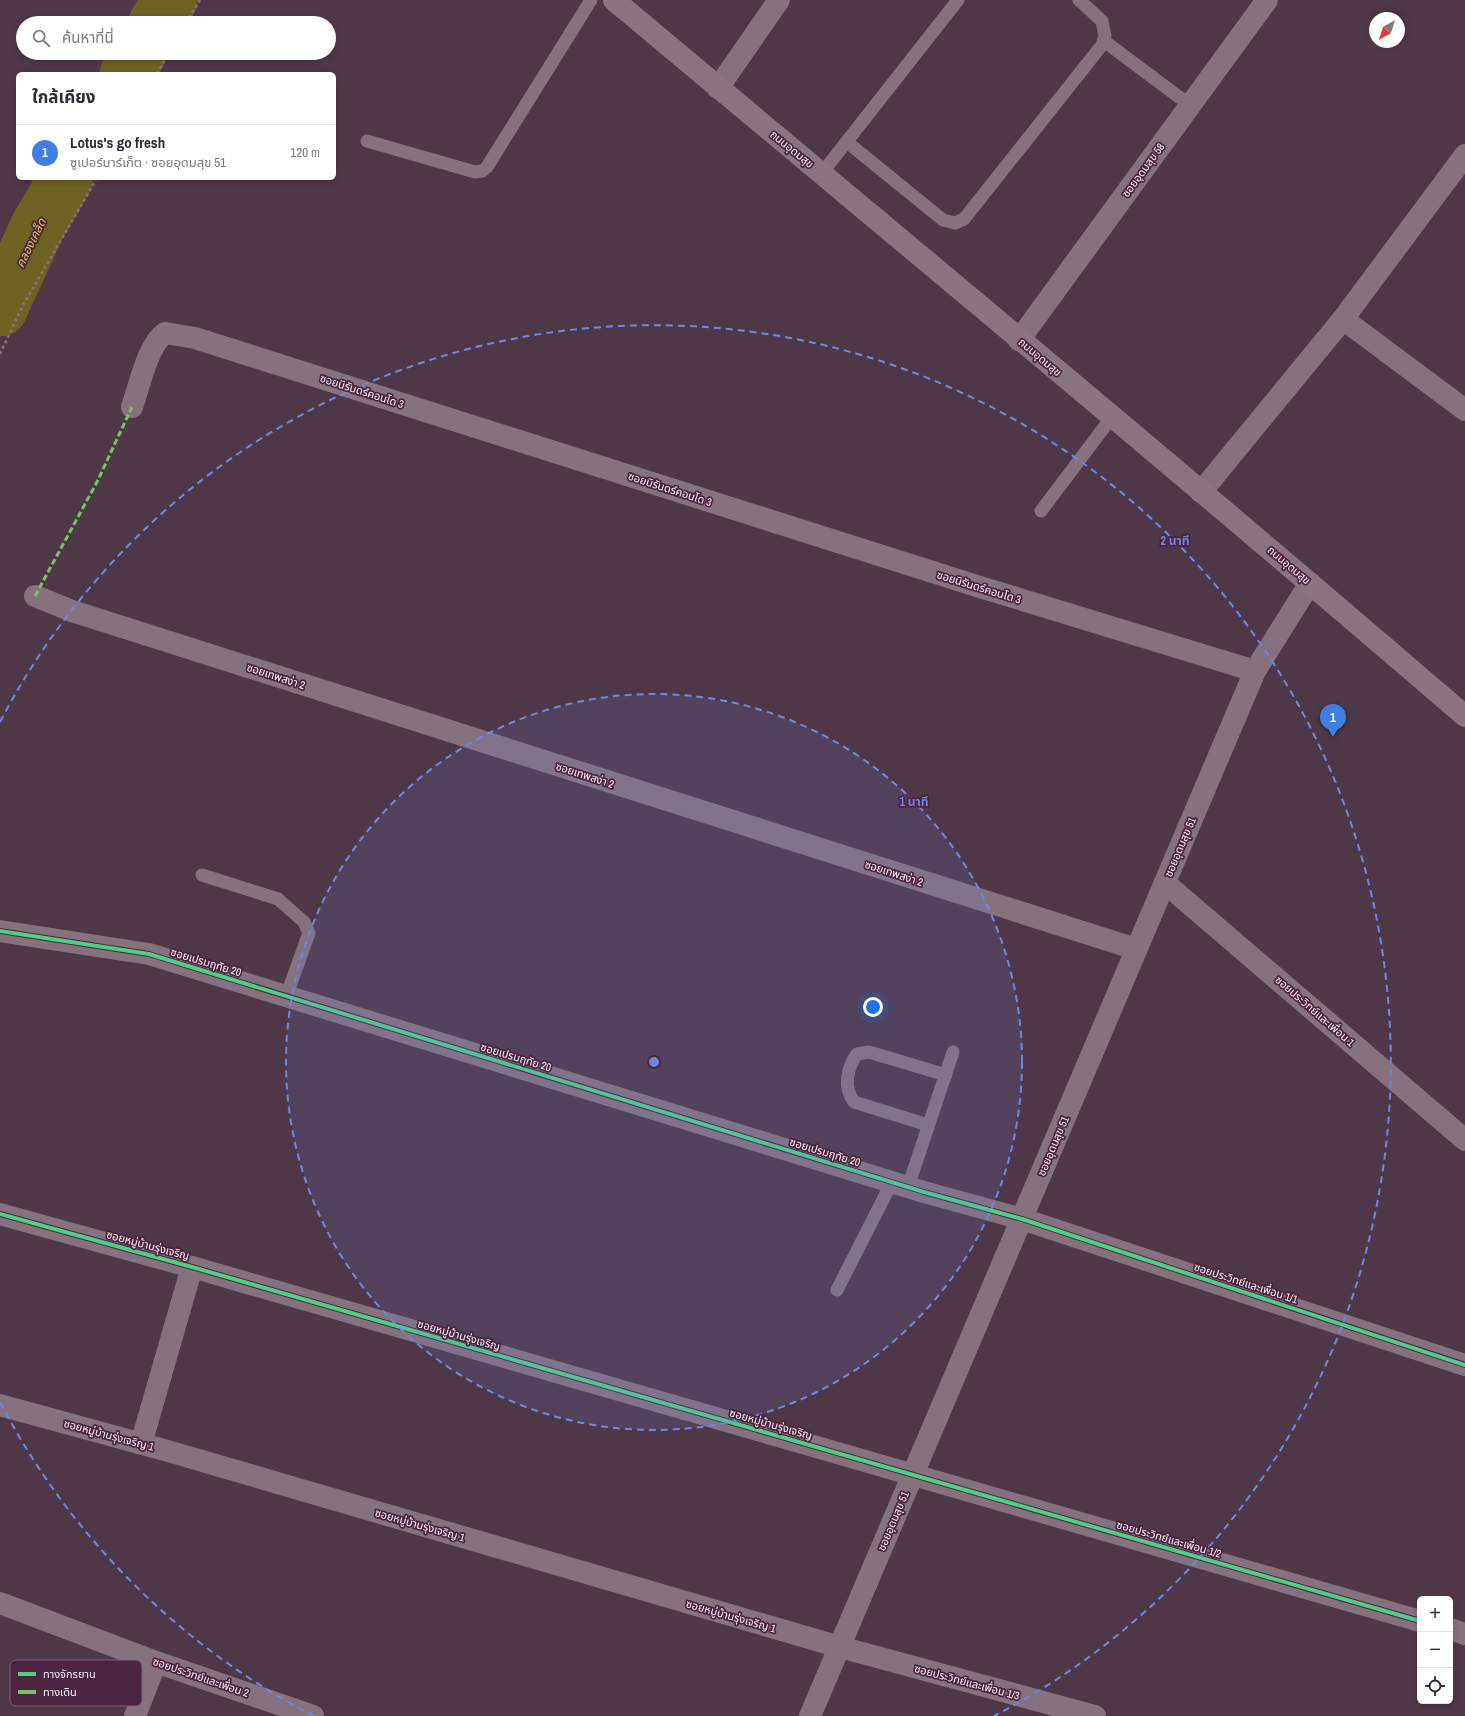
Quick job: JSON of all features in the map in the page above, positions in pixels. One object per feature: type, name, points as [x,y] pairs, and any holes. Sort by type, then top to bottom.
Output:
[{"type":"main road","name":"ถนนอุดมสุข","points":[[614,0],[935,267],[1019,340],[1310,583],[1465,716]]},
{"type":"street","points":[[718,88],[779,0]]},
{"type":"street","name":"ซอยอุดมสุข 58","points":[[1019,340],[1191,106],[1266,0]]},
{"type":"street","points":[[1201,492],[1343,319],[1465,155]]},
{"type":"street","points":[[1343,319],[1465,410]]},
{"type":"street","name":"ซอยนิรันดร์คอนโด 3","points":[[132,407],[150,352],[160,336],[165,333],[195,338],[980,587],[1255,670]]},
{"type":"street","name":"ซอยอุดมสุข 51","points":[[810,1716],[1255,670],[1310,583]]},
{"type":"street","name":"ซอยเทพสง่า 2","points":[[35,596],[95,618],[1136,949]]},
{"type":"street","name":"ซอยประวิทย์และเพื่อน 1","points":[[1165,882],[1465,1140]]},
{"type":"street","name":"ซอยเปรมฤทัย 20","points":[[0,931],[149,954],[900,1184],[1022,1219]]},
{"type":"street","name":"ซอยหมู่บ้านรุ่งเจริญ","points":[[0,1214],[192,1267],[913,1475]]},
{"type":"street","name":"ซอยประวิทย์และเพื่อน 1/1","points":[[1022,1219],[1465,1365]]},
{"type":"street","points":[[141,1444],[192,1267]]},
{"type":"street","name":"ซอยหมู่บ้านรุ่งเจริญ 1","points":[[0,1405],[141,1444],[840,1647]]},
{"type":"street","name":"ซอยประวิทย์และเพื่อน 1/2","points":[[913,1475],[1417,1620]]},
{"type":"street","name":"ซอยประวิทย์และเพื่อน 2","points":[[0,1603],[156,1662],[313,1716]]},
{"type":"street","points":[[1453,1630],[1465,1634]]},
{"type":"street","name":"ซอยประวิทย์และเพื่อน 1/3","points":[[840,1647],[1095,1716]]},
{"type":"street","points":[[142,1696],[156,1662]]},
{"type":"street","points":[[134,1716],[138,1706]]},
{"type":"lane","points":[[367,141],[475,172],[482,171],[487,167],[591,0]]},
{"type":"lane","points":[[822,173],[958,0]]},
{"type":"lane","points":[[847,142],[943,220],[958,222],[970,214],[1104,41],[1104,27],[1101,18],[1079,0]]},
{"type":"lane","points":[[1104,41],[1191,106]]},
{"type":"lane","points":[[1041,512],[1112,417]]},
{"type":"lane","points":[[202,875],[278,899],[304,922],[309,933],[286,997]]},
{"type":"lane","points":[[928,1125],[854,1102],[849,1095],[846,1083],[851,1062],[857,1054],[869,1052],[946,1075]]},
{"type":"lane","points":[[837,1290],[900,1184],[928,1125],[953,1052]]},
{"type":"path","points":[[190,16],[200,0]]},
{"type":"path","points":[[158,72],[165,60]]},
{"type":"path","points":[[0,354],[22,307],[96,180]]},
{"type":"waterway","name":"คลองเคล็ด","points":[[160,16],[170,0]]},
{"type":"waterway","name":"คลองเคล็ด","points":[[128,72],[135,60]]},
{"type":"waterway","name":"คลองเคล็ด","points":[[0,309],[38,226],[65,180]]},
{"type":"marked path","points":[[35,596],[97,482],[132,407]]},
{"type":"cycle path","points":[[0,931],[149,954],[924,1192],[1022,1219],[1465,1365]]},
{"type":"cycle path","points":[[0,1214],[192,1267],[1417,1620]]},
{"type":"place","name":"Lotus's go fresh","points":[[1333,737]]}]
